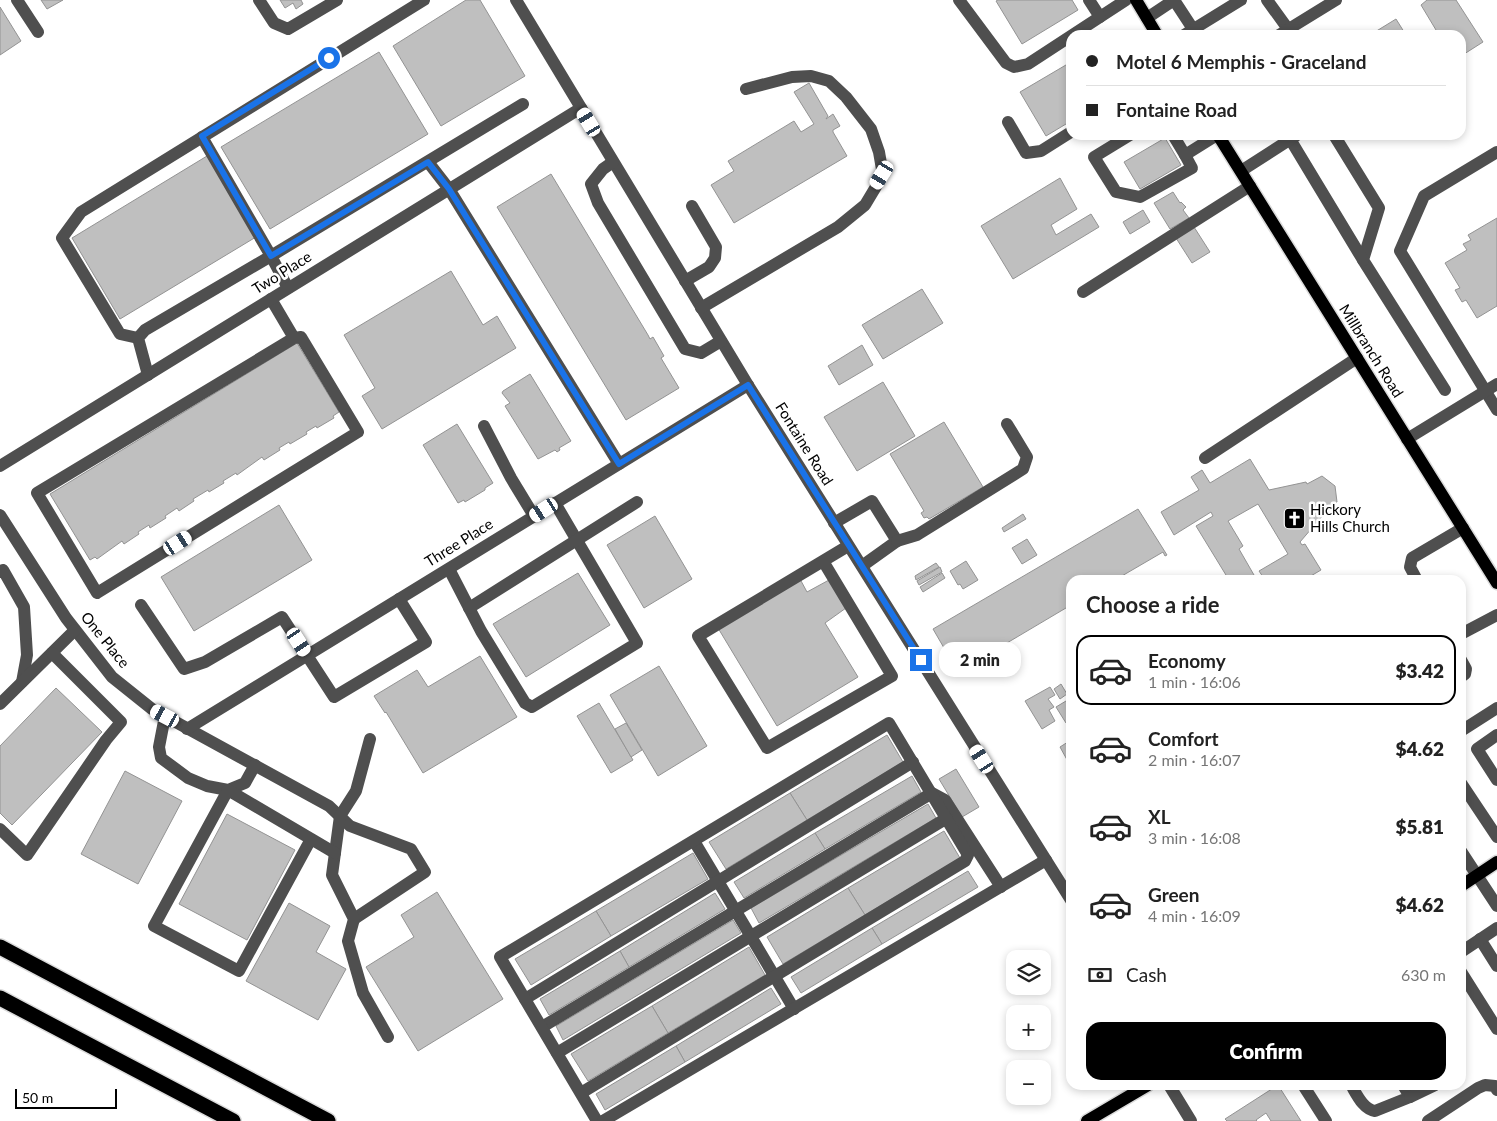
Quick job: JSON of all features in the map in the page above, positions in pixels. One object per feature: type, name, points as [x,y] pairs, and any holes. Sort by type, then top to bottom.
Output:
[{"type":"highway","points":[[0,947],[328,1121]]},
{"type":"highway","points":[[0,998],[233,1121]]},
{"type":"main road","points":[[1136,0],[1154,30]]},
{"type":"main road","name":"Millbranch Road","points":[[1220,140],[1497,583]]},
{"type":"main road","points":[[1466,883],[1497,862]]},
{"type":"main road","points":[[1087,1121],[1140,1090]]},
{"type":"street","points":[[17,0],[38,32]]},
{"type":"street","points":[[259,0],[274,23],[288,28],[337,0]]},
{"type":"street","points":[[138,338],[120,334],[62,238],[80,212],[424,0]]},
{"type":"street","name":"Fontaine Road","points":[[516,0],[748,385],[1066,892]]},
{"type":"street","points":[[959,0],[1006,63],[1014,67],[1028,64],[1066,39]]},
{"type":"street","points":[[1089,0],[1100,17]]},
{"type":"street","points":[[1080,30],[1126,0]]},
{"type":"street","points":[[1147,18],[1174,0],[1187,30]]},
{"type":"street","points":[[1191,30],[1241,0]]},
{"type":"street","points":[[1267,0],[1282,30]]},
{"type":"street","points":[[1286,30],[1336,0]]},
{"type":"street","points":[[701,308],[838,227],[865,205],[882,175],[879,152],[871,129],[846,97],[828,81],[810,76],[792,77],[746,89]]},
{"type":"street","points":[[138,338],[145,330],[522,104]]},
{"type":"street","name":"Two Place","points":[[0,466],[581,108]]},
{"type":"street","points":[[1008,122],[1026,153],[1040,151],[1066,135]]},
{"type":"street","points":[[202,136],[288,288]]},
{"type":"street","points":[[1122,140],[1094,157],[1116,192],[1140,197],[1192,168],[1176,140]]},
{"type":"street","points":[[1185,155],[1209,140]]},
{"type":"street","points":[[1240,171],[1289,140]]},
{"type":"street","points":[[1296,140],[1364,260],[1445,390]]},
{"type":"street","points":[[1337,140],[1379,208],[1364,260]]},
{"type":"street","points":[[1497,152],[1424,196],[1400,251],[1497,410]]},
{"type":"street","points":[[428,162],[449,189],[619,464]]},
{"type":"street","points":[[613,162],[603,169],[591,184],[598,203],[686,350],[701,353],[721,341]]},
{"type":"street","points":[[1083,292],[1250,186]]},
{"type":"street","points":[[685,281],[709,267],[716,258],[716,247],[692,206]]},
{"type":"street","points":[[271,299],[294,338]]},
{"type":"street","points":[[301,337],[358,432],[97,593],[37,492],[294,338],[301,337]]},
{"type":"street","points":[[138,338],[148,375]]},
{"type":"street","points":[[1204,458],[1357,358]]},
{"type":"street","points":[[1407,438],[1497,384]]},
{"type":"street","name":"Three Place","points":[[187,728],[748,385]]},
{"type":"street","points":[[862,566],[897,541],[917,535],[1023,469],[1027,457],[1007,424]]},
{"type":"street","points":[[484,426],[511,478],[534,516]]},
{"type":"street","points":[[834,523],[872,501],[897,541]]},
{"type":"street","points":[[469,608],[575,539],[637,502]]},
{"type":"street","points":[[448,569],[481,631],[525,703],[532,707],[638,643],[555,504]]},
{"type":"street","name":"One Place","points":[[0,515],[75,630],[112,678],[152,709],[329,806],[350,826],[411,849],[425,872],[354,919]]},
{"type":"street","points":[[1414,575],[1410,567],[1412,558],[1463,528]]},
{"type":"street","points":[[823,561],[892,676],[767,748],[698,636],[823,561],[848,546]]},
{"type":"street","points":[[0,572],[3,570],[24,607],[26,655],[22,682]]},
{"type":"street","points":[[141,605],[184,669],[204,662],[282,617],[334,697],[426,642],[398,599]]},
{"type":"street","points":[[1466,631],[1497,615]]},
{"type":"street","points":[[0,704],[75,630]]},
{"type":"street","points":[[0,829],[27,855],[106,740],[121,722],[52,653]]},
{"type":"street","points":[[1466,728],[1497,708]]},
{"type":"street","points":[[165,716],[159,747],[161,758],[188,778],[207,786],[228,790],[335,853]]},
{"type":"street","points":[[581,1093],[965,861],[968,855],[889,723],[500,957],[597,1121]]},
{"type":"street","points":[[1497,735],[1477,749],[1497,780]]},
{"type":"street","points":[[370,739],[356,791],[340,816],[332,875],[354,919],[348,941],[363,993],[388,1038]]},
{"type":"street","points":[[525,999],[913,762]]},
{"type":"street","points":[[256,765],[245,783],[228,790],[154,926],[238,971],[312,839]]},
{"type":"street","points":[[1466,790],[1497,837]]},
{"type":"street","points":[[932,793],[945,800],[1001,886]]},
{"type":"street","points":[[542,1027],[932,793]]},
{"type":"street","points":[[557,1053],[947,818]]},
{"type":"street","points":[[694,841],[794,1009]]},
{"type":"street","points":[[1466,858],[1497,906]]},
{"type":"street","points":[[603,1121],[1046,860]]},
{"type":"street","points":[[1466,949],[1497,928]]},
{"type":"street","points":[[1480,939],[1497,966]]},
{"type":"street","points":[[1466,980],[1497,1029]]},
{"type":"street","points":[[1428,1121],[1478,1088],[1485,1085],[1495,1086],[1497,1090]]},
{"type":"street","points":[[1172,1090],[1191,1121]]},
{"type":"street","points":[[1306,1090],[1326,1121]]},
{"type":"street","points":[[1354,1090],[1362,1103],[1371,1111],[1379,1111],[1425,1090]]},
{"type":"street","points":[[1406,1090],[1410,1097]]},
{"type":"building","points":[[41,0],[63,0],[47,9]]},
{"type":"building","points":[[280,0],[301,0],[303,4],[296,9],[293,3],[285,8]]},
{"type":"building","points":[[466,0],[480,0],[525,76],[441,126],[393,46]]},
{"type":"building","points":[[1072,0],[1078,10],[1022,44],[996,1]]},
{"type":"building","points":[[1427,0],[1456,0],[1483,42],[1466,53],[1466,30],[1436,30],[1421,5]]},
{"type":"building","points":[[0,7],[21,41],[0,55]]},
{"type":"building","points":[[1396,19],[1403,30],[1378,30]]},
{"type":"building","points":[[379,52],[428,134],[270,229],[221,147]]},
{"type":"building","points":[[1066,65],[1066,124],[1046,136],[1020,92]]},
{"type":"building","points":[[809,83],[828,116],[826,119],[833,114],[840,126],[833,130],[833,132],[847,156],[734,223],[711,185],[734,171],[728,161],[794,121],[801,132],[814,124],[794,92]]},
{"type":"building","points":[[1162,140],[1166,140],[1181,165],[1140,189],[1124,162]]},
{"type":"building","points":[[207,156],[256,237],[120,319],[72,238]]},
{"type":"building","points":[[551,174],[650,339],[653,337],[664,356],[661,358],[679,388],[626,420],[497,207]]},
{"type":"building","points":[[1060,178],[1077,209],[1051,225],[1056,235],[1091,214],[1099,227],[1013,279],[981,226]]},
{"type":"building","points":[[1173,192],[1180,203],[1186,207],[1183,210],[1189,218],[1170,229],[1154,203]]},
{"type":"building","points":[[1143,210],[1150,222],[1130,234],[1123,222]]},
{"type":"building","points":[[1497,218],[1497,306],[1477,318],[1466,300],[1462,302],[1455,290],[1460,288],[1445,263],[1467,250],[1463,244],[1471,240],[1468,235]]},
{"type":"building","points":[[1194,227],[1210,252],[1192,263],[1176,238]]},
{"type":"building","points":[[451,271],[483,325],[497,316],[516,348],[382,429],[362,396],[375,388],[344,335]]},
{"type":"building","points":[[922,289],[943,323],[883,359],[862,325]]},
{"type":"building","points":[[297,343],[339,412],[333,416],[334,418],[317,428],[316,426],[290,444],[289,442],[279,448],[280,450],[264,460],[262,457],[237,475],[236,473],[223,481],[224,483],[193,499],[194,501],[179,511],[177,508],[165,516],[166,518],[150,528],[149,525],[124,544],[122,541],[97,559],[95,557],[90,560],[50,494]]},
{"type":"building","points":[[862,345],[873,365],[839,385],[828,366]]},
{"type":"building","points":[[530,374],[571,441],[559,448],[560,450],[557,452],[555,450],[538,459],[505,406],[510,403],[502,393]]},
{"type":"building","points":[[883,382],[915,436],[857,471],[824,417]]},
{"type":"building","points":[[944,422],[983,487],[929,519],[927,517],[924,518],[921,513],[924,511],[890,454]]},
{"type":"building","points":[[457,424],[493,483],[465,502],[464,500],[458,503],[423,445]]},
{"type":"building","name":"Hickory Hills Church","points":[[1250,459],[1269,490],[1306,482],[1307,484],[1322,476],[1335,486],[1337,502],[1323,511],[1324,514],[1300,542],[1302,545],[1305,544],[1321,570],[1312,575],[1262,575],[1259,571],[1288,554],[1258,504],[1228,521],[1243,546],[1239,549],[1254,575],[1226,575],[1196,526],[1213,516],[1211,512],[1174,535],[1161,512],[1199,490],[1191,477],[1202,470],[1210,483]]},
{"type":"building","points":[[279,505],[312,560],[194,631],[161,577]]},
{"type":"building","points":[[1138,509],[1167,555],[1165,556],[1163,552],[1124,575],[1066,575],[1066,608],[958,672],[933,629]]},
{"type":"building","points":[[1023,514],[1026,519],[1004,532],[1002,528]]},
{"type":"building","points":[[655,516],[692,579],[644,608],[607,545]]},
{"type":"building","points":[[1027,539],[1037,555],[1022,564],[1012,548]]},
{"type":"building","points":[[966,561],[978,580],[963,589],[960,584],[958,585],[950,571]]},
{"type":"building","points":[[936,563],[939,567],[916,580],[915,576]]},
{"type":"building","points":[[940,567],[942,572],[919,585],[917,581]]},
{"type":"building","points":[[578,573],[610,625],[526,677],[493,624]]},
{"type":"building","points":[[942,573],[945,578],[923,592],[920,587]]},
{"type":"building","points":[[800,579],[807,592],[829,580],[846,608],[825,623],[858,677],[777,726],[718,628]]},
{"type":"building","points":[[480,656],[517,717],[423,773],[386,712],[374,696],[417,670],[428,687]]},
{"type":"building","points":[[659,666],[707,746],[658,776],[610,695]]},
{"type":"building","points":[[1061,684],[1066,695],[1060,699],[1054,689]]},
{"type":"building","points":[[1050,687],[1055,695],[1048,699],[1054,707],[1049,710],[1055,721],[1042,729],[1025,701]]},
{"type":"building","points":[[56,688],[102,732],[12,825],[0,813],[0,746]]},
{"type":"building","points":[[1066,701],[1066,723],[1056,707]]},
{"type":"building","points":[[599,703],[633,760],[611,773],[577,716]]},
{"type":"building","points":[[626,723],[642,750],[631,757],[615,729]]},
{"type":"building","points":[[887,735],[903,762],[807,820],[790,793]]},
{"type":"building","points":[[1066,743],[1066,758],[1060,747]]},
{"type":"building","points":[[956,769],[979,807],[962,817],[939,779]]},
{"type":"building","points":[[125,771],[182,801],[138,884],[81,854]]},
{"type":"building","points":[[912,776],[921,792],[825,849],[815,833]]},
{"type":"building","points":[[790,793],[807,820],[726,869],[709,842]]},
{"type":"building","points":[[928,804],[936,818],[759,923],[751,908]]},
{"type":"building","points":[[227,814],[295,850],[247,940],[179,904]]},
{"type":"building","points":[[944,831],[960,858],[865,915],[848,888]]},
{"type":"building","points":[[815,833],[825,849],[744,898],[734,882]]},
{"type":"building","points":[[693,853],[708,879],[611,936],[596,911]]},
{"type":"building","points":[[968,871],[978,887],[882,944],[872,928]]},
{"type":"building","points":[[848,888],[865,915],[783,964],[767,937]]},
{"type":"building","points":[[437,892],[503,999],[418,1051],[366,967],[414,937],[401,915]]},
{"type":"building","points":[[715,893],[725,909],[629,967],[620,951]]},
{"type":"building","points":[[289,903],[330,926],[316,952],[346,969],[318,1020],[246,981]]},
{"type":"building","points":[[596,911],[611,936],[531,985],[515,959]]},
{"type":"building","points":[[733,920],[741,933],[563,1040],[556,1026]]},
{"type":"building","points":[[872,928],[882,944],[801,993],[791,977]]},
{"type":"building","points":[[749,947],[765,975],[668,1033],[652,1006]]},
{"type":"building","points":[[620,951],[629,967],[549,1015],[540,999]]},
{"type":"building","points":[[771,988],[781,1004],[685,1062],[676,1046]]},
{"type":"building","points":[[652,1006],[668,1033],[588,1081],[571,1054]]},
{"type":"building","points":[[676,1046],[685,1062],[605,1110],[596,1094]]},
{"type":"building","points":[[1270,1090],[1281,1090],[1301,1121],[1271,1121],[1266,1113],[1257,1121],[1227,1121],[1225,1119]]},
{"type":"place","name":"Hickory Hills Church","points":[[1294,519]]},
{"type":"route","points":[[329,58],[202,136],[271,256],[428,162],[449,189],[619,464],[748,385],[921,660]]}]
